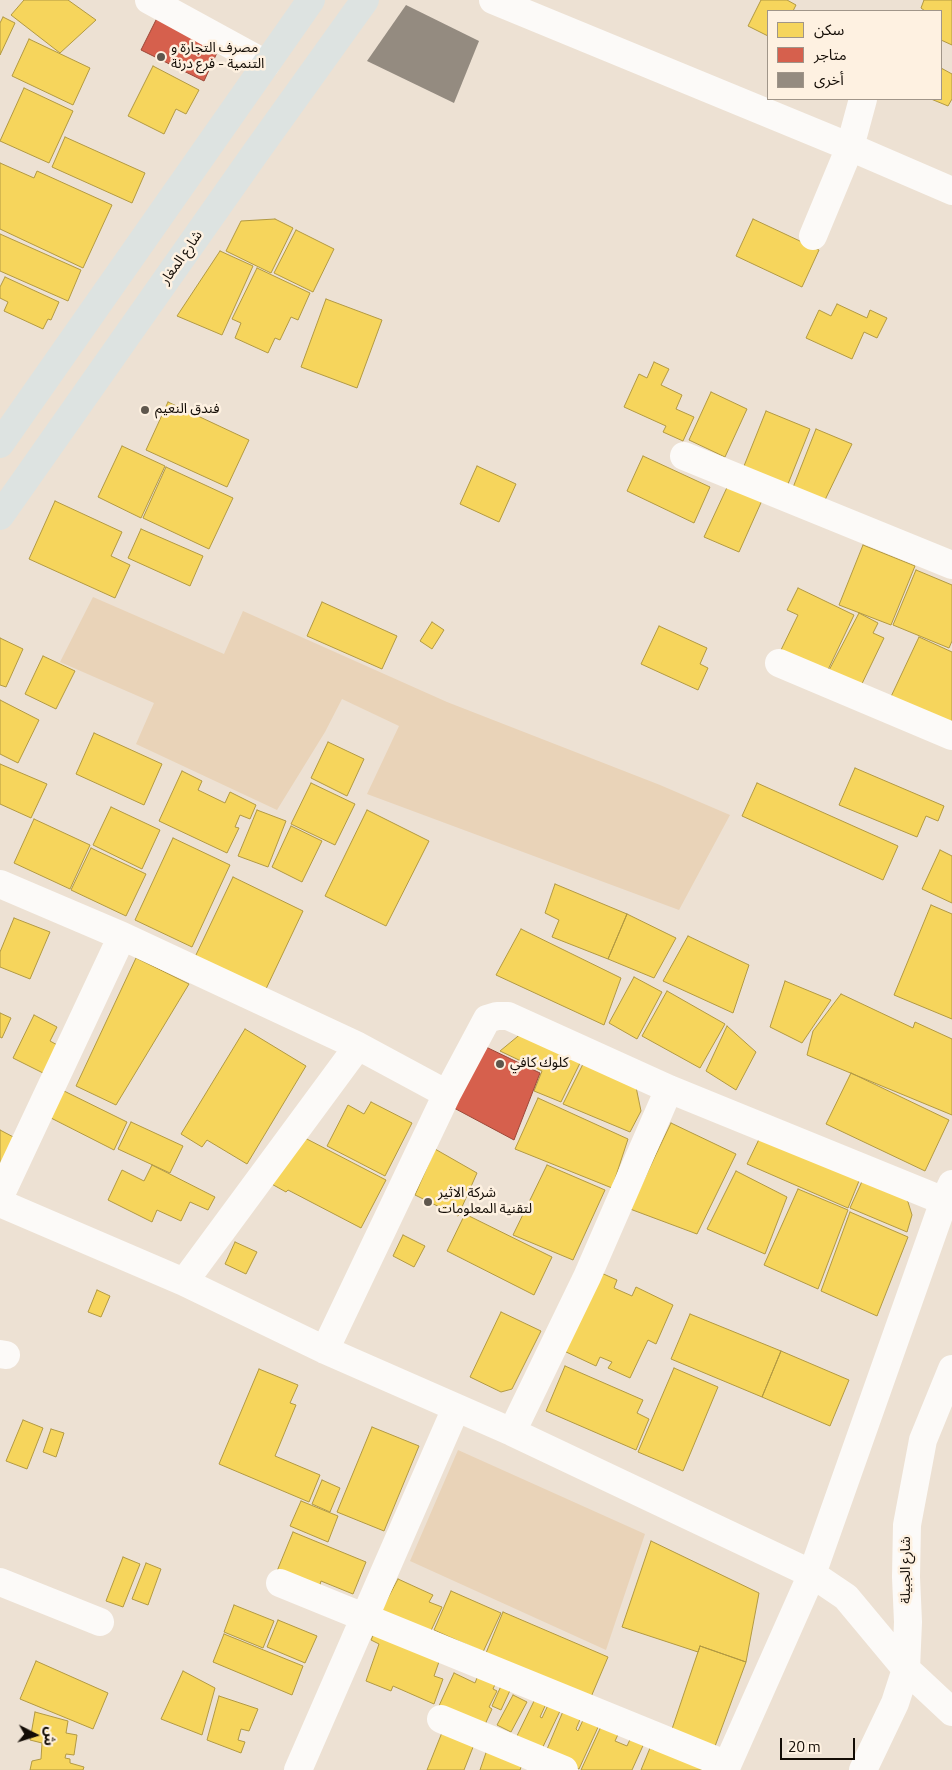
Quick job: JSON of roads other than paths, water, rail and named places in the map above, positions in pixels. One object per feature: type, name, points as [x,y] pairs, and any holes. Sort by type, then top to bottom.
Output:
[{"type":"main road","points":[[0,444],[311,0]]},
{"type":"main road","name":"شارع المغار","points":[[0,516],[8,485],[65,424],[365,0]]},
{"type":"street","points":[[149,0],[266,64]]},
{"type":"street","points":[[493,0],[952,191]]},
{"type":"street","points":[[813,236],[850,147],[863,100]]},
{"type":"street","points":[[684,456],[952,565]]},
{"type":"street","points":[[779,663],[952,736]]},
{"type":"street","points":[[0,884],[122,936],[358,1046],[446,1094]]},
{"type":"street","points":[[0,1196],[122,936]]},
{"type":"street","points":[[280,1583],[726,1768],[812,1574],[948,1193],[669,1089],[508,1016],[497,1016],[487,1019],[446,1094],[325,1350]]},
{"type":"street","points":[[184,1282],[358,1046]]},
{"type":"street","points":[[512,1432],[586,1278],[669,1089]]},
{"type":"street","points":[[0,1203],[184,1282],[325,1350],[512,1432],[812,1574],[846,1597],[906,1669],[952,1712]]},
{"type":"street","name":"شارع الجبيلة","points":[[863,1770],[895,1703],[906,1669],[908,1622],[906,1577],[907,1524],[923,1440],[952,1369]]},
{"type":"street","points":[[298,1770],[456,1408]]},
{"type":"street","points":[[0,1582],[100,1622]]},
{"type":"street","points":[[441,1719],[564,1770]]},
{"type":"place","name":"مصرف التجارة و التنمية - فرع درنة","points":[[161,57]]},
{"type":"place","name":"فندق النعيم","points":[[145,410]]},
{"type":"place","name":"كلوك كافي","points":[[500,1064]]},
{"type":"place","name":"شركة الاثير لتقنية المعلومات","points":[[428,1202]]}]
